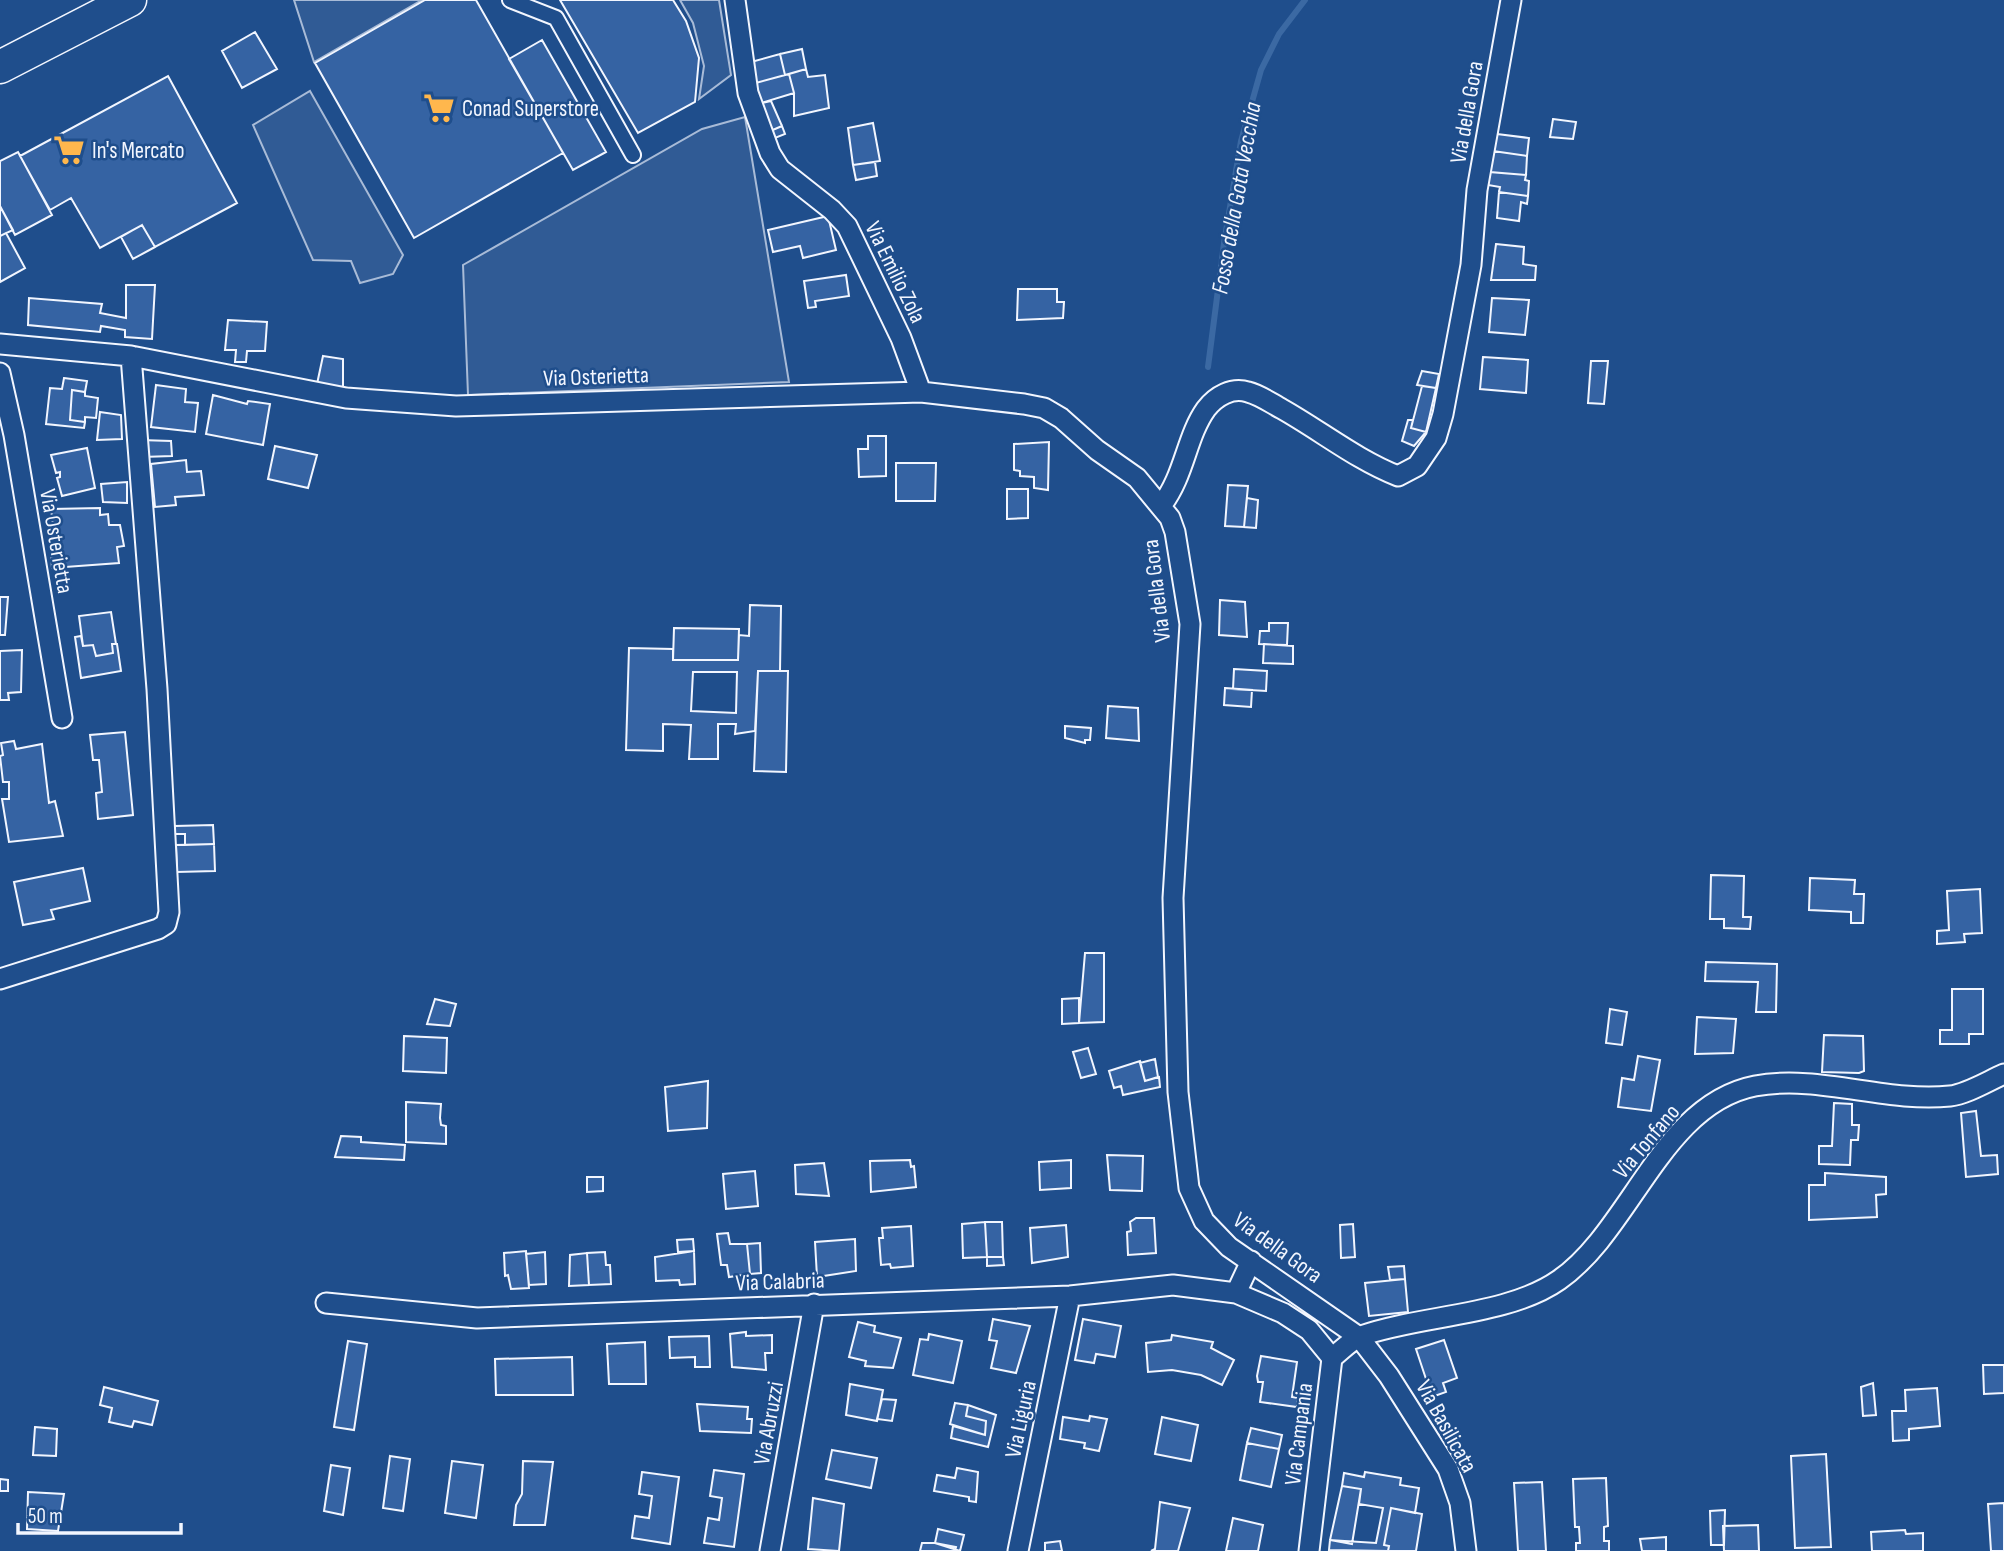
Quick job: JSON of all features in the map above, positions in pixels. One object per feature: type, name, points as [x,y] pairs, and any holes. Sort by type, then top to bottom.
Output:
[{"type":"main road","points":[[0,67],[130,0]]},
{"type":"street","points":[[510,0],[555,18],[633,155]]},
{"type":"street","name":"Via Emilio Zola","points":[[735,0],[748,93],[770,153],[780,169],[832,210],[847,226],[901,338],[920,392]]},
{"type":"street","name":"Via della Gora","points":[[1359,1337],[1228,1247],[1204,1221],[1189,1188],[1178,1092],[1173,898],[1190,624],[1175,532],[1161,506],[1174,489],[1204,411],[1224,393],[1235,391],[1247,391],[1311,425],[1375,467],[1398,476],[1418,466],[1436,438],[1457,348],[1471,265],[1478,190],[1511,0]]},
{"type":"street","name":"Via Osterietta","points":[[0,344],[131,356],[346,398],[456,406],[920,392],[1044,408],[1061,418],[1097,450],[1137,478],[1161,506]]},
{"type":"street","points":[[0,979],[158,929],[166,923],[169,912],[157,689],[131,356]]},
{"type":"street","name":"Via Osterietta","points":[[0,373],[14,435],[62,718]]},
{"type":"street","name":"Via Tonfano","points":[[1359,1337],[1516,1300],[1559,1281],[1591,1251],[1678,1135],[1711,1104],[1754,1086],[1807,1085],[1906,1095],[1952,1096],[2004,1074]]},
{"type":"street","points":[[1236,1293],[1251,1261]]},
{"type":"street","name":"Via Calabria","points":[[326,1303],[477,1318],[1070,1296],[1173,1285],[1236,1293],[1283,1313],[1309,1330],[1332,1358]]},
{"type":"street","name":"Via Liguria","points":[[1018,1551],[1070,1296]]},
{"type":"street","name":"Via Abruzzi","points":[[770,1551],[814,1304]]},
{"type":"street","name":"Via Campania","points":[[1309,1551],[1332,1358],[1359,1337]]},
{"type":"street","name":"Via Basilicata","points":[[1359,1337],[1406,1399],[1448,1469],[1460,1503],[1466,1551]]},
{"type":"shaded area","points":[[294,0],[422,0],[314,62]]},
{"type":"shaded area","points":[[680,0],[719,0],[731,75],[699,99],[704,66],[693,23]]},
{"type":"shaded area","points":[[310,91],[403,255],[393,274],[360,283],[351,261],[313,260],[253,125]]},
{"type":"shaded area","points":[[745,117],[789,382],[468,395],[463,265],[702,129]]},
{"type":"building","name":"Conad Superstore","points":[[425,0],[476,0],[563,153],[414,238],[315,63]]},
{"type":"building","points":[[560,0],[673,0],[686,21],[699,58],[695,102],[638,133]]},
{"type":"building","points":[[255,32],[277,69],[242,88],[222,51]]},
{"type":"building","points":[[542,40],[606,152],[573,170],[509,59]]},
{"type":"building","points":[[802,49],[806,69],[785,75],[780,54]]},
{"type":"building","points":[[780,54],[785,75],[752,84],[751,62]]},
{"type":"building","points":[[806,69],[808,77],[825,75],[829,108],[794,116],[794,93],[789,74]]},
{"type":"building","points":[[789,74],[794,93],[758,104],[752,84]]},
{"type":"building","points":[[168,76],[237,203],[155,247],[142,225],[100,248],[71,198],[50,210],[20,156]]},
{"type":"building","points":[[771,101],[782,126],[768,132],[758,104]]},
{"type":"building","points":[[1553,119],[1576,122],[1573,139],[1550,137]]},
{"type":"building","points":[[873,123],[880,161],[853,165],[848,128]]},
{"type":"building","points":[[782,126],[785,134],[770,140],[768,132]]},
{"type":"building","points":[[1497,134],[1529,138],[1527,156],[1493,151]]},
{"type":"building","points":[[1493,151],[1527,156],[1526,175],[1490,172]]},
{"type":"building","points":[[18,152],[52,215],[15,235],[0,206],[0,161]]},
{"type":"building","points":[[875,162],[877,176],[856,180],[853,165]]},
{"type":"building","points":[[1490,172],[1526,175],[1525,180],[1529,181],[1528,196],[1499,192],[1500,187],[1488,185]]},
{"type":"building","points":[[1499,192],[1528,196],[1527,204],[1521,202],[1519,221],[1497,218]]},
{"type":"building","points":[[0,206],[13,230],[0,236]]},
{"type":"building","points":[[828,216],[836,250],[803,258],[800,246],[773,252],[768,230]]},
{"type":"building","points":[[142,225],[155,247],[133,259],[121,237]]},
{"type":"building","points":[[6,233],[25,268],[0,282],[0,236]]},
{"type":"building","points":[[1496,244],[1524,247],[1523,264],[1536,266],[1535,280],[1491,280]]},
{"type":"building","points":[[846,275],[849,296],[815,301],[816,307],[808,308],[804,281]]},
{"type":"building","points":[[126,285],[155,285],[152,339],[125,337],[125,330],[101,326],[100,332],[28,325],[29,298],[102,304],[100,313],[126,318]]},
{"type":"building","points":[[1018,289],[1057,289],[1057,302],[1064,302],[1063,318],[1017,320]]},
{"type":"building","points":[[1492,298],[1529,300],[1525,335],[1489,332]]},
{"type":"building","points":[[228,320],[267,322],[265,351],[247,351],[246,362],[235,362],[236,350],[225,350]]},
{"type":"building","points":[[323,356],[343,359],[343,388],[317,384]]},
{"type":"building","points":[[1483,357],[1528,360],[1526,393],[1480,389]]},
{"type":"building","points":[[1591,361],[1608,361],[1604,404],[1588,403]]},
{"type":"building","points":[[1422,371],[1439,374],[1436,388],[1417,385]]},
{"type":"building","points":[[64,378],[87,381],[85,392],[72,390],[70,420],[85,422],[84,428],[46,424],[50,388],[62,389]]},
{"type":"building","points":[[156,385],[186,389],[185,402],[198,403],[195,432],[151,427]]},
{"type":"building","points":[[1422,386],[1436,388],[1426,432],[1411,428]]},
{"type":"building","points":[[72,390],[98,398],[96,418],[85,417],[85,422],[70,420]]},
{"type":"building","points":[[213,395],[247,404],[248,401],[270,404],[263,445],[206,434]]},
{"type":"building","points":[[100,412],[121,415],[122,439],[97,440]]},
{"type":"building","points":[[1408,420],[1413,420],[1411,428],[1426,432],[1414,446],[1402,441]]},
{"type":"building","points":[[868,436],[886,436],[886,476],[859,477],[858,449],[868,449]]},
{"type":"building","points":[[140,440],[171,441],[172,456],[142,457]]},
{"type":"building","points":[[1049,442],[1048,490],[1034,488],[1034,477],[1020,476],[1020,471],[1014,470],[1014,444]]},
{"type":"building","points":[[275,446],[317,455],[308,488],[268,479]]},
{"type":"building","points":[[87,448],[95,488],[62,496],[57,478],[60,477],[60,472],[56,473],[51,455]]},
{"type":"building","points":[[186,460],[187,472],[201,471],[204,495],[175,497],[176,505],[155,507],[151,464]]},
{"type":"building","points":[[896,463],[936,463],[935,501],[896,501]]},
{"type":"building","points":[[127,482],[127,503],[103,502],[101,484]]},
{"type":"building","points":[[1228,485],[1248,486],[1244,527],[1225,526]]},
{"type":"building","points":[[1007,489],[1028,489],[1028,518],[1007,519]]},
{"type":"building","points":[[1247,498],[1258,500],[1256,528],[1244,527]]},
{"type":"building","points":[[100,508],[100,515],[108,514],[109,525],[120,525],[124,546],[117,547],[119,563],[52,568],[51,552],[56,550],[51,509]]},
{"type":"building","points":[[0,597],[8,597],[5,635],[0,635]]},
{"type":"building","points":[[1220,600],[1245,602],[1247,637],[1219,635]]},
{"type":"building","points":[[750,605],[781,606],[780,671],[758,671],[755,731],[735,734],[736,724],[718,724],[718,759],[689,759],[691,725],[663,724],[663,751],[626,750],[629,648],[673,649],[673,660],[738,660],[739,635],[749,636]],"holes":[[[693,672],[737,672],[736,713],[691,711]]]},
{"type":"building","points":[[111,612],[116,644],[112,644],[113,653],[96,656],[93,645],[83,646],[79,616]]},
{"type":"building","points":[[1269,623],[1288,623],[1287,645],[1259,644],[1260,631],[1269,631]]},
{"type":"building","points":[[674,628],[739,629],[738,660],[673,660]]},
{"type":"building","points":[[81,636],[83,646],[93,645],[96,656],[113,653],[112,644],[117,644],[121,671],[81,678],[75,637]]},
{"type":"building","points":[[1264,644],[1293,646],[1293,664],[1263,663]]},
{"type":"building","points":[[22,650],[21,692],[8,693],[9,700],[0,700],[0,651]]},
{"type":"building","points":[[1234,669],[1267,671],[1266,691],[1233,689]]},
{"type":"building","points":[[758,671],[788,671],[786,772],[754,771]]},
{"type":"building","points":[[1225,688],[1252,690],[1251,707],[1224,705]]},
{"type":"building","points":[[1108,706],[1138,708],[1139,741],[1106,738]]},
{"type":"building","points":[[1065,726],[1091,728],[1090,740],[1085,740],[1085,743],[1065,738]]},
{"type":"building","points":[[125,732],[133,815],[98,819],[96,793],[102,792],[99,760],[93,760],[90,735]]},
{"type":"building","points":[[14,741],[16,749],[42,744],[49,803],[55,801],[63,836],[9,842],[2,799],[9,799],[9,782],[3,782],[0,756],[3,755],[1,743]]},
{"type":"building","points":[[213,825],[214,844],[185,845],[185,834],[175,834],[175,826]]},
{"type":"building","points":[[214,844],[215,871],[177,872],[176,845]]},
{"type":"building","points":[[83,868],[90,901],[51,910],[54,919],[23,925],[14,882]]},
{"type":"building","points":[[1711,875],[1744,876],[1743,917],[1751,917],[1750,929],[1724,928],[1724,919],[1710,919]]},
{"type":"building","points":[[1810,878],[1855,880],[1854,894],[1864,894],[1863,923],[1851,923],[1851,912],[1809,910]]},
{"type":"building","points":[[1980,889],[1982,933],[1964,934],[1965,942],[1937,944],[1937,931],[1949,930],[1947,891]]},
{"type":"building","points":[[1085,953],[1104,953],[1104,1022],[1079,1023]]},
{"type":"building","points":[[1706,962],[1777,964],[1776,1012],[1756,1012],[1758,982],[1705,981]]},
{"type":"building","points":[[1952,989],[1983,989],[1983,1034],[1969,1034],[1969,1044],[1940,1044],[1940,1030],[1952,1030]]},
{"type":"building","points":[[1079,998],[1079,1023],[1062,1024],[1062,999]]},
{"type":"building","points":[[435,999],[456,1004],[450,1026],[427,1024]]},
{"type":"building","points":[[1610,1009],[1627,1012],[1622,1045],[1606,1043]]},
{"type":"building","points":[[1697,1017],[1736,1019],[1733,1053],[1695,1054]]},
{"type":"building","points":[[1824,1035],[1863,1036],[1864,1071],[1822,1072]]},
{"type":"building","points":[[404,1036],[447,1038],[446,1073],[403,1071]]},
{"type":"building","points":[[1088,1048],[1096,1074],[1081,1078],[1073,1052]]},
{"type":"building","points":[[1638,1056],[1660,1060],[1651,1111],[1618,1107],[1622,1078],[1634,1080]]},
{"type":"building","points":[[1155,1059],[1158,1077],[1145,1081],[1140,1063]]},
{"type":"building","points":[[1140,1061],[1145,1081],[1159,1077],[1160,1087],[1123,1095],[1121,1086],[1114,1088],[1109,1071]]},
{"type":"building","points":[[708,1081],[707,1128],[668,1131],[665,1087]]},
{"type":"building","points":[[406,1102],[441,1104],[440,1118],[441,1125],[446,1126],[446,1144],[406,1142]]},
{"type":"building","points":[[1834,1103],[1852,1104],[1852,1125],[1859,1125],[1858,1140],[1851,1140],[1850,1165],[1819,1164],[1819,1146],[1832,1146]]},
{"type":"building","points":[[1976,1111],[1981,1156],[1997,1155],[1998,1174],[1966,1177],[1961,1113]]},
{"type":"building","points":[[341,1136],[361,1137],[361,1142],[405,1145],[404,1160],[335,1157]]},
{"type":"building","points":[[1107,1155],[1143,1156],[1142,1191],[1110,1190]]},
{"type":"building","points":[[910,1160],[911,1167],[914,1166],[916,1187],[871,1192],[870,1161]]},
{"type":"building","points":[[1071,1160],[1071,1188],[1040,1190],[1039,1162]]},
{"type":"building","points":[[824,1163],[829,1196],[796,1194],[795,1165]]},
{"type":"building","points":[[755,1171],[758,1206],[726,1209],[723,1174]]},
{"type":"building","points":[[1825,1173],[1886,1177],[1886,1194],[1876,1195],[1877,1217],[1809,1220],[1809,1185],[1825,1185]]},
{"type":"building","points":[[587,1177],[603,1177],[603,1191],[587,1192]]},
{"type":"building","points":[[1136,1218],[1154,1218],[1156,1253],[1128,1255],[1127,1232],[1131,1231],[1130,1222]]},
{"type":"building","points":[[985,1222],[987,1257],[963,1258],[962,1224]]},
{"type":"building","points":[[985,1222],[1002,1222],[1003,1257],[987,1257]]},
{"type":"building","points":[[1353,1224],[1355,1257],[1341,1258],[1340,1225]]},
{"type":"building","points":[[1066,1225],[1068,1257],[1032,1263],[1030,1228]]},
{"type":"building","points":[[911,1226],[913,1266],[891,1268],[890,1264],[881,1265],[879,1238],[883,1238],[882,1228]]},
{"type":"building","points":[[728,1233],[730,1244],[747,1244],[750,1274],[729,1277],[727,1265],[721,1265],[717,1234]]},
{"type":"building","points":[[693,1239],[694,1251],[678,1252],[677,1240]]},
{"type":"building","points":[[855,1239],[856,1271],[817,1277],[815,1242]]},
{"type":"building","points":[[760,1243],[761,1273],[750,1274],[747,1244]]},
{"type":"building","points":[[526,1251],[529,1288],[511,1289],[508,1275],[505,1276],[504,1253]]},
{"type":"building","points":[[694,1251],[695,1284],[680,1285],[679,1280],[656,1281],[655,1257]]},
{"type":"building","points":[[545,1252],[546,1284],[529,1285],[526,1254]]},
{"type":"building","points":[[605,1252],[606,1265],[610,1265],[611,1284],[589,1285],[587,1253]]},
{"type":"building","points":[[587,1253],[589,1285],[569,1286],[570,1255]]},
{"type":"building","points":[[987,1257],[1003,1257],[1004,1265],[987,1266]]},
{"type":"building","points":[[1404,1266],[1405,1279],[1390,1280],[1388,1267]]},
{"type":"building","points":[[1405,1279],[1408,1312],[1369,1316],[1365,1283]]},
{"type":"building","points":[[993,1319],[1030,1326],[1016,1373],[991,1368],[997,1341],[989,1340]]},
{"type":"building","points":[[1083,1319],[1121,1326],[1115,1357],[1096,1354],[1094,1363],[1075,1360]]},
{"type":"building","points":[[858,1322],[875,1326],[874,1332],[901,1338],[893,1368],[865,1366],[866,1361],[849,1357]]},
{"type":"building","points":[[746,1332],[746,1336],[772,1335],[772,1353],[765,1353],[766,1370],[732,1367],[730,1334]]},
{"type":"building","points":[[929,1334],[962,1341],[953,1383],[913,1375],[920,1339],[928,1340]]},
{"type":"building","points":[[1172,1335],[1213,1342],[1211,1348],[1234,1360],[1222,1385],[1201,1375],[1172,1370],[1148,1372],[1146,1343],[1171,1340]]},
{"type":"building","points":[[709,1336],[710,1367],[695,1367],[695,1357],[670,1358],[669,1337]]},
{"type":"building","points":[[1444,1340],[1457,1378],[1443,1383],[1446,1392],[1432,1397],[1416,1349]]},
{"type":"building","points":[[348,1341],[367,1344],[354,1430],[334,1427]]},
{"type":"building","points":[[645,1342],[646,1384],[609,1384],[607,1344]]},
{"type":"building","points":[[1261,1356],[1297,1362],[1292,1397],[1298,1398],[1297,1407],[1260,1402],[1263,1382],[1258,1382],[1257,1376]]},
{"type":"building","points":[[572,1357],[573,1395],[496,1395],[495,1359]]},
{"type":"building","points":[[1983,1365],[2004,1365],[2004,1393],[1984,1394]]},
{"type":"building","points":[[1873,1383],[1876,1415],[1863,1416],[1861,1387]]},
{"type":"building","points":[[850,1384],[883,1390],[877,1421],[846,1415]]},
{"type":"building","points":[[104,1387],[158,1401],[152,1425],[134,1421],[132,1427],[109,1422],[112,1408],[100,1405]]},
{"type":"building","points":[[1937,1388],[1940,1426],[1909,1429],[1909,1440],[1893,1441],[1892,1411],[1906,1411],[1905,1390]]},
{"type":"building","points":[[882,1399],[896,1400],[892,1421],[877,1419]]},
{"type":"building","points":[[955,1403],[968,1405],[966,1416],[986,1421],[985,1435],[950,1424]]},
{"type":"building","points":[[697,1404],[748,1407],[747,1419],[752,1419],[751,1433],[700,1431]]},
{"type":"building","points":[[968,1405],[996,1415],[988,1447],[951,1438],[953,1426],[985,1435],[986,1421],[966,1416]]},
{"type":"building","points":[[1090,1416],[1107,1419],[1099,1451],[1084,1448],[1085,1443],[1060,1439],[1063,1417],[1089,1421]]},
{"type":"building","points":[[1162,1417],[1198,1425],[1191,1461],[1155,1454]]},
{"type":"building","points":[[35,1427],[57,1429],[56,1456],[33,1455]]},
{"type":"building","points":[[1251,1428],[1282,1435],[1279,1449],[1247,1443]]},
{"type":"building","points":[[1247,1443],[1279,1449],[1271,1487],[1240,1480]]},
{"type":"building","points":[[832,1450],[877,1458],[871,1488],[826,1479]]},
{"type":"building","points":[[1826,1454],[1831,1547],[1795,1548],[1791,1456]]},
{"type":"building","points":[[390,1456],[410,1459],[403,1511],[383,1508]]},
{"type":"building","points":[[452,1461],[483,1465],[476,1518],[445,1513]]},
{"type":"building","points":[[523,1461],[553,1462],[545,1525],[514,1525],[516,1505],[522,1494]]},
{"type":"building","points":[[331,1465],[350,1468],[343,1515],[324,1511]]},
{"type":"building","points":[[957,1468],[978,1472],[976,1502],[969,1501],[969,1497],[934,1491],[937,1475],[955,1478]]},
{"type":"building","points":[[714,1470],[744,1474],[734,1547],[704,1543],[708,1518],[719,1520],[722,1498],[710,1496]]},
{"type":"building","points":[[642,1472],[679,1477],[670,1544],[632,1538],[635,1516],[649,1518],[652,1496],[639,1494]]},
{"type":"building","points":[[1365,1472],[1401,1478],[1400,1485],[1419,1488],[1415,1513],[1391,1508],[1384,1545],[1389,1546],[1388,1551],[1329,1550],[1330,1540],[1376,1543],[1383,1508],[1359,1504],[1361,1489],[1342,1486],[1344,1473],[1364,1477]]},
{"type":"building","points":[[1606,1478],[1608,1526],[1604,1527],[1604,1541],[1609,1541],[1609,1551],[1576,1551],[1576,1543],[1580,1543],[1579,1527],[1575,1527],[1573,1479]]},
{"type":"building","points":[[0,1479],[8,1480],[8,1491],[0,1491]]},
{"type":"building","points":[[1542,1482],[1546,1551],[1518,1551],[1514,1483]]},
{"type":"building","points":[[1342,1486],[1361,1489],[1352,1544],[1330,1540]]},
{"type":"building","points":[[28,1492],[64,1494],[58,1531],[27,1529]]},
{"type":"building","points":[[813,1498],[844,1504],[839,1551],[808,1549]]},
{"type":"building","points":[[1160,1502],[1190,1508],[1178,1551],[1151,1551],[1155,1549]]},
{"type":"building","points":[[2004,1503],[2004,1551],[1991,1551],[1988,1504]]},
{"type":"building","points":[[1391,1508],[1422,1514],[1416,1551],[1388,1551],[1389,1546],[1384,1545]]},
{"type":"building","points":[[1725,1510],[1724,1545],[1711,1545],[1710,1511]]},
{"type":"building","points":[[1233,1518],[1263,1525],[1258,1551],[1226,1551]]},
{"type":"building","points":[[1758,1525],[1759,1551],[1724,1551],[1723,1526]]},
{"type":"building","points":[[938,1529],[964,1535],[960,1551],[935,1543]]},
{"type":"building","points":[[1905,1530],[1906,1534],[1923,1533],[1923,1551],[1872,1551],[1871,1532]]},
{"type":"building","points":[[1666,1537],[1666,1551],[1642,1551],[1640,1539]]},
{"type":"building","points":[[1060,1541],[1062,1551],[1045,1551],[1045,1543]]},
{"type":"building","points":[[922,1543],[956,1547],[955,1551],[920,1551]]},
{"type":"waterway","name":"Fosso della Gota Vecchia","points":[[1208,367],[1241,141],[1261,70],[1279,34],[1305,0]]},
{"type":"place","name":"Conad Superstore","points":[[439,108]]},
{"type":"place","name":"In's Mercato","points":[[69,150]]}]
